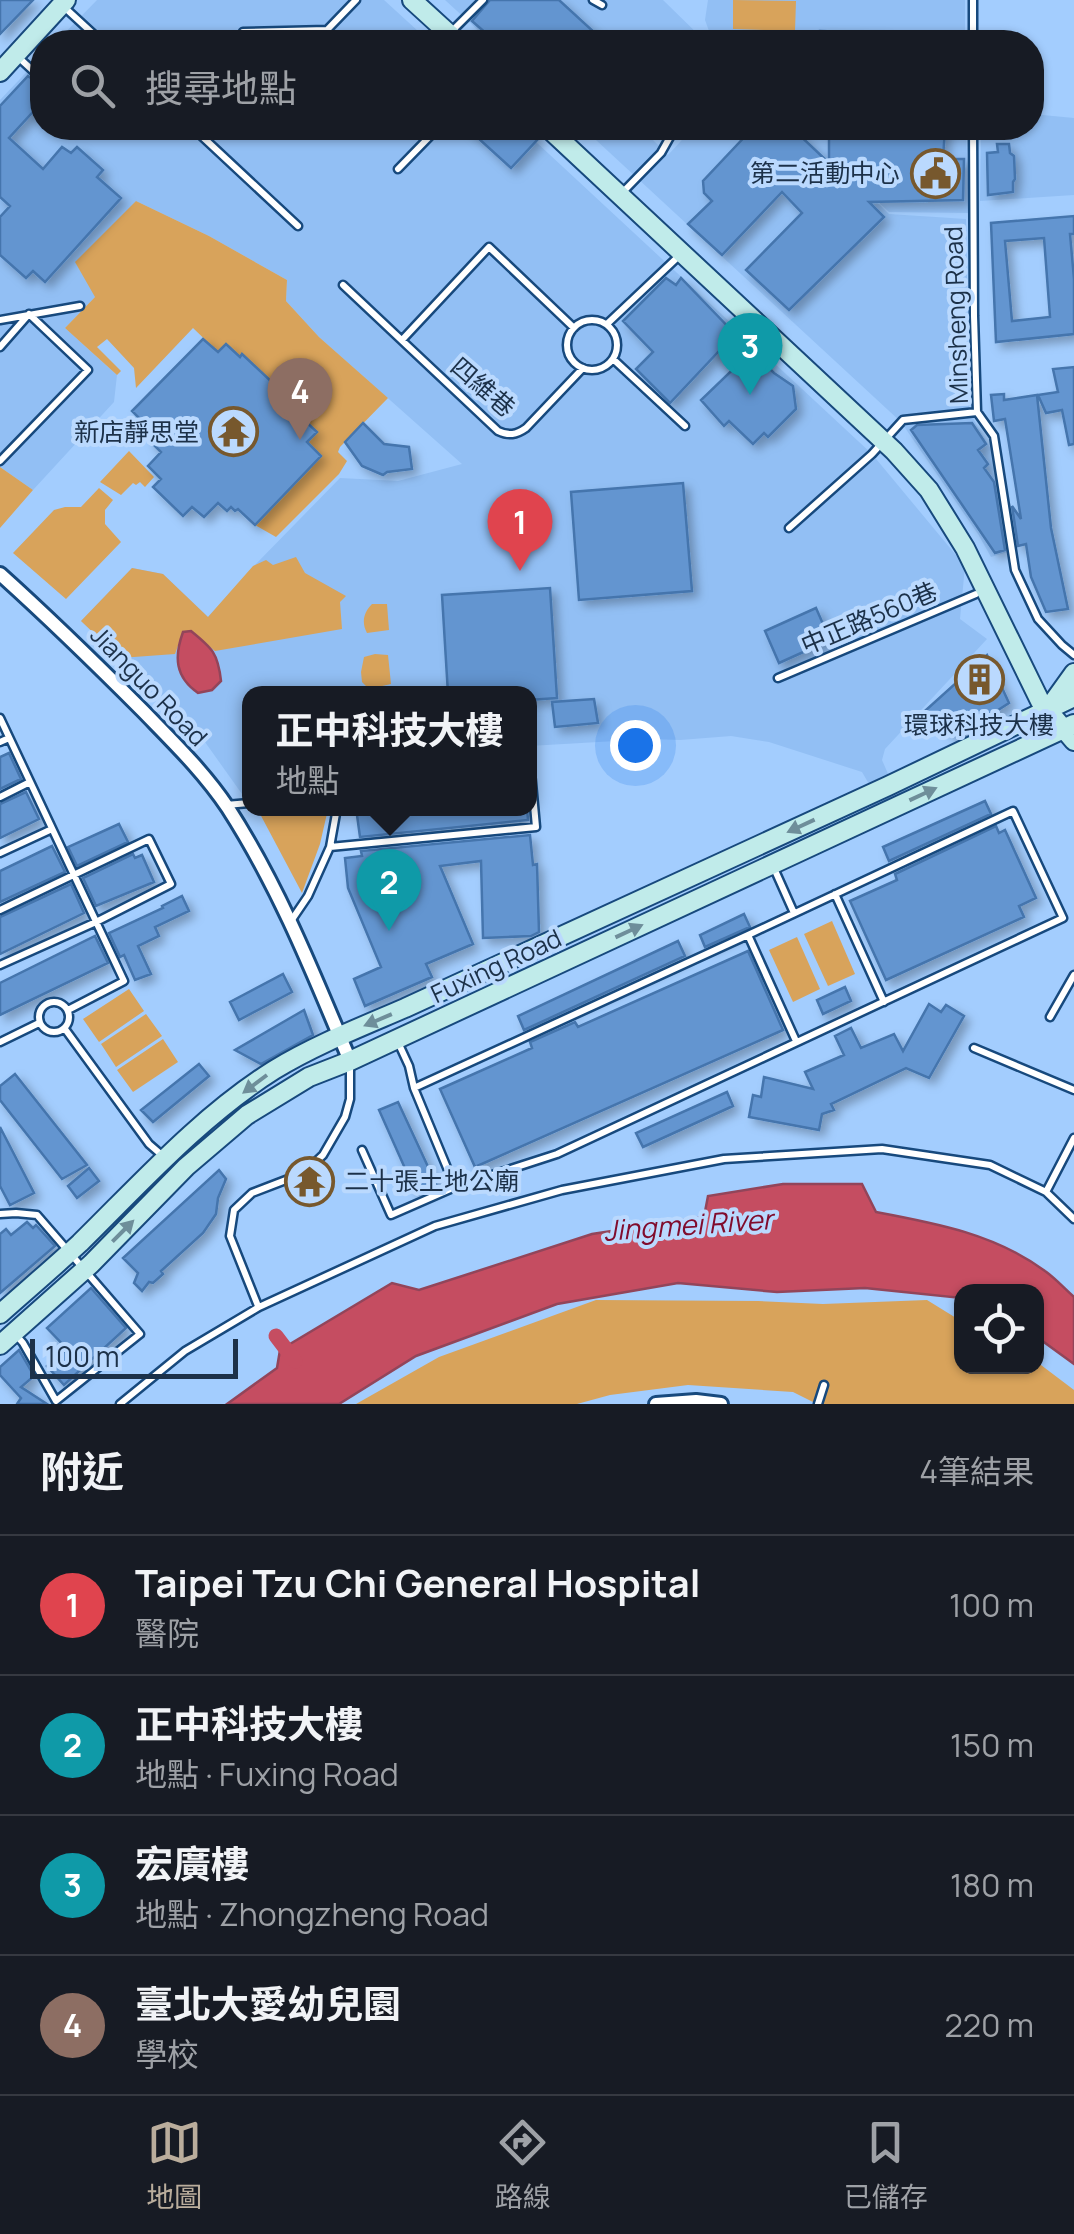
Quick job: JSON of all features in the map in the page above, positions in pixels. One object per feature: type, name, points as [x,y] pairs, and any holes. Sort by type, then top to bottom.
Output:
[{"type":"main road","points":[[412,0],[444,30]]},
{"type":"main road","points":[[39,30],[64,2]]},
{"type":"main road","points":[[0,72],[30,40]]},
{"type":"main road","points":[[561,140],[884,441],[930,490],[965,548],[1040,700],[1070,731]]},
{"type":"main road","points":[[1048,710],[1074,673]]},
{"type":"main road","name":"Fuxing Road","points":[[0,1314],[165,1158],[273,1071],[340,1036],[1074,697]]},
{"type":"main road","name":"Fuxing Road","points":[[7,1339],[84,1270],[186,1167],[248,1115],[309,1077],[350,1062],[772,864],[1070,731]]},
{"type":"street","name":"Jianguo Road","points":[[0,574],[70,636],[203,775],[226,805],[260,860],[291,922],[350,1062]]},
{"type":"street","points":[[656,1404],[721,1404]]},
{"type":"lane","points":[[327,30],[356,0]]},
{"type":"lane","points":[[459,30],[483,0]]},
{"type":"lane","points":[[593,0],[602,5]]},
{"type":"lane","points":[[973,0],[973,30]]},
{"type":"lane","points":[[64,2],[91,30]]},
{"type":"lane","points":[[16,55],[30,68]]},
{"type":"lane","points":[[206,140],[298,226]]},
{"type":"lane","points":[[398,169],[426,140]]},
{"type":"lane","points":[[620,195],[661,153],[668,140]]},
{"type":"lane","name":"Minsheng Road","points":[[973,140],[976,412],[994,436],[1016,570],[1038,618],[1074,655]]},
{"type":"lane","points":[[402,340],[489,247],[574,328]]},
{"type":"lane","points":[[607,324],[682,253]]},
{"type":"lane","name":"四維巷","points":[[344,285],[506,435],[526,428],[583,368]]},
{"type":"lane","points":[[0,320],[80,306]]},
{"type":"lane","points":[[0,347],[29,314]]},
{"type":"lane","points":[[0,460],[88,370],[29,314]]},
{"type":"lane","points":[[586,320],[607,324],[618,344],[613,360],[599,369],[576,364],[568,350],[569,334],[586,320]]},
{"type":"lane","points":[[613,360],[685,426]]},
{"type":"lane","points":[[788,528],[903,420],[976,412]]},
{"type":"lane","name":"中正路560巷","points":[[778,678],[976,594]]},
{"type":"lane","points":[[0,718],[124,981],[68,1010]]},
{"type":"lane","points":[[0,742],[10,738]]},
{"type":"lane","points":[[0,797],[30,782]]},
{"type":"lane","points":[[226,805],[242,803]]},
{"type":"lane","points":[[362,1150],[391,1215],[455,1187],[557,1154],[1062,918],[1013,811],[414,1088]]},
{"type":"lane","points":[[291,922],[308,896],[330,847],[335,816]]},
{"type":"lane","points":[[330,847],[536,827],[535,816]]},
{"type":"lane","points":[[0,854],[52,829]]},
{"type":"lane","points":[[0,910],[150,838],[170,884],[0,965]]},
{"type":"lane","points":[[772,864],[794,913]]},
{"type":"lane","points":[[835,894],[884,1002]]},
{"type":"lane","points":[[748,936],[796,1042]]},
{"type":"lane","points":[[1050,1018],[1074,975]]},
{"type":"lane","points":[[50,1002],[60,1003],[68,1010],[70,1020],[65,1029],[51,1032],[40,1023],[42,1008],[50,1002]]},
{"type":"lane","points":[[0,1042],[40,1023]]},
{"type":"lane","points":[[65,1029],[149,1144],[165,1158]]},
{"type":"lane","points":[[397,1040],[455,1187]]},
{"type":"lane","points":[[974,1048],[1074,1090]]},
{"type":"lane","points":[[258,1307],[230,1236],[234,1210],[252,1194],[304,1172],[323,1155],[350,1099],[350,1062]]},
{"type":"lane","points":[[1046,1192],[1074,1138]]},
{"type":"lane","points":[[120,1404],[184,1351],[258,1307],[436,1226],[562,1190],[724,1160],[882,1148],[990,1165],[1046,1192],[1074,1218]]},
{"type":"lane","points":[[0,1214],[36,1216],[140,1334],[56,1401],[23,1342],[7,1339]]},
{"type":"lane","points":[[818,1404],[824,1385]]},
{"type":"shaded area","points":[[97,0],[384,0],[417,30],[68,30]]},
{"type":"shaded area","points":[[445,0],[663,0],[694,30],[478,30]]},
{"type":"shaded area","points":[[708,0],[965,0],[965,30],[709,30],[705,20]]},
{"type":"shaded area","points":[[733,0],[796,1],[795,30],[733,29]]},
{"type":"shaded area","points":[[30,69],[30,140],[534,140],[872,454],[965,566],[960,619],[987,639],[885,749],[882,760],[889,776],[869,784],[862,772],[769,742],[731,736],[537,746],[537,686],[242,686],[242,794],[195,728],[81,621],[132,568],[163,574],[208,617],[340,478],[398,481],[462,464],[319,337],[286,301],[287,280],[136,201],[95,297],[65,328],[117,375],[114,402],[33,490],[0,467],[0,100]]},
{"type":"shaded area","points":[[1044,115],[1074,118],[1074,195],[980,201],[981,140],[1044,140]]},
{"type":"shaded area","points":[[596,140],[653,140],[668,155],[682,140],[966,140],[969,213],[889,212],[866,191],[889,214],[966,219],[969,409],[991,449],[1008,552],[991,557],[901,422]]},
{"type":"shaded area","points":[[136,201],[287,280],[286,301],[319,337],[388,398],[340,447],[338,452],[347,461],[339,474],[276,537],[255,525],[321,456],[307,442],[317,432],[242,355],[226,344],[218,352],[193,328],[136,388],[134,368],[107,339],[97,347],[121,371],[117,375],[65,328],[95,297],[75,262]]},
{"type":"shaded area","points":[[129,451],[154,477],[145,487],[140,482],[133,483],[121,495],[100,482]]},
{"type":"shaded area","points":[[0,467],[33,490],[0,528]]},
{"type":"shaded area","points":[[99,488],[113,500],[105,510],[105,524],[121,542],[66,599],[13,553],[54,510],[81,507]]},
{"type":"shaded area","points":[[296,557],[305,573],[346,596],[340,602],[342,629],[215,651],[191,631],[183,632],[175,654],[120,658],[81,621],[132,568],[163,574],[208,617],[253,566],[266,560],[273,565]]},
{"type":"shaded area","points":[[372,604],[387,604],[389,630],[367,633],[364,617]]},
{"type":"shaded area","points":[[388,655],[391,684],[366,686],[362,682],[364,657]]},
{"type":"shaded area","points":[[261,816],[326,816],[302,893]]},
{"type":"shaded area","points":[[832,921],[855,974],[828,986],[804,934]]},
{"type":"shaded area","points":[[797,937],[820,989],[793,1002],[769,950]]},
{"type":"shaded area","points":[[129,989],[144,1011],[99,1042],[83,1019]]},
{"type":"shaded area","points":[[146,1014],[162,1036],[116,1067],[101,1044]]},
{"type":"shaded area","points":[[163,1039],[178,1062],[133,1092],[117,1070]]},
{"type":"shaded area","points":[[596,1300],[823,1304],[927,1300],[954,1317],[954,1374],[1044,1374],[1044,1367],[1074,1390],[1074,1404],[817,1404],[793,1392],[688,1385],[610,1395],[577,1404],[356,1404],[439,1357]]},
{"type":"water","points":[[191,631],[216,657],[221,681],[212,690],[198,693],[178,666],[183,632]]},
{"type":"water","name":"Jingmei River","points":[[783,1184],[862,1184],[876,1212],[964,1232],[1006,1248],[1049,1274],[1074,1297],[1074,1364],[1044,1342],[1044,1284],[954,1284],[954,1297],[865,1288],[777,1292],[678,1283],[557,1304],[416,1356],[339,1404],[227,1404],[277,1368],[280,1350],[392,1283],[419,1290],[592,1234],[704,1217],[708,1196]]},
{"type":"building","points":[[0,0],[33,0],[0,34]]},
{"type":"building","points":[[490,0],[559,0],[592,30],[482,30],[472,21]]},
{"type":"building","points":[[30,77],[30,115],[9,138],[43,169],[62,147],[71,153],[77,147],[103,170],[97,177],[121,198],[45,282],[33,271],[26,278],[0,255],[0,217],[10,206],[0,197],[0,106]]},
{"type":"building","points":[[480,140],[537,140],[511,168]]},
{"type":"building","points":[[742,140],[805,140],[829,163],[829,140],[944,140],[943,159],[964,159],[963,200],[869,202],[884,217],[789,310],[746,270],[802,213],[782,192],[722,255],[688,224],[712,201],[704,193],[703,181]]},
{"type":"building","points":[[997,144],[1009,144],[1014,156],[1013,192],[988,195],[987,153],[998,152]]},
{"type":"building","points":[[1074,216],[1074,234],[1070,234],[1074,334],[996,342],[991,223]],"holes":[[[1044,238],[1050,317],[1012,321],[1005,241]]]},
{"type":"building","points":[[666,278],[676,285],[681,278],[735,334],[670,403],[636,369],[653,352],[623,321]]},
{"type":"building","name":"新店靜思堂","points":[[203,339],[218,352],[226,344],[240,357],[242,354],[306,414],[302,418],[317,432],[307,442],[321,456],[255,525],[238,509],[231,507],[227,511],[218,503],[204,517],[192,507],[183,516],[153,487],[161,479],[148,466],[161,452],[150,441],[152,431],[132,411]]},
{"type":"building","points":[[752,351],[793,386],[796,409],[768,437],[764,433],[753,444],[729,421],[724,426],[701,400]]},
{"type":"building","points":[[1074,367],[1074,444],[1069,445],[1062,410],[1046,413],[1038,395],[1058,392],[1053,369]]},
{"type":"building","points":[[1004,394],[1004,400],[1037,395],[1051,528],[1068,609],[1046,612],[1031,577],[1026,544],[1018,546],[1012,506],[1021,519],[1005,419],[994,421],[991,395]]},
{"type":"building","points":[[363,423],[384,444],[409,447],[412,469],[383,475],[362,466],[345,442]]},
{"type":"building","points":[[972,423],[986,444],[978,450],[994,482],[1005,550],[995,553],[911,430],[917,425]]},
{"type":"building","points":[[683,483],[692,591],[579,600],[571,492]]},
{"type":"building","points":[[550,588],[557,698],[537,699],[537,686],[448,686],[442,595]]},
{"type":"building","points":[[816,608],[830,640],[779,663],[765,631]]},
{"type":"building","name":"環球科技大樓","points":[[987,655],[1009,703],[956,737],[926,710]]},
{"type":"building","points":[[594,699],[598,723],[555,727],[552,702]]},
{"type":"building","points":[[9,753],[21,779],[0,789],[0,757]]},
{"type":"building","points":[[26,792],[39,819],[0,838],[0,804]]},
{"type":"building","points":[[985,801],[991,814],[889,861],[883,847]]},
{"type":"building","points":[[357,816],[528,816],[528,820],[360,837]]},
{"type":"building","points":[[119,824],[128,842],[77,866],[68,847]]},
{"type":"building","points":[[996,826],[999,833],[1005,830],[1036,898],[1019,906],[1024,917],[886,980],[850,901],[897,880],[895,874]]},
{"type":"building","points":[[530,835],[533,865],[537,864],[539,932],[531,936],[483,938],[481,861],[440,866],[473,944],[426,964],[432,977],[365,1006],[354,979],[381,967],[348,888],[345,858],[362,856],[361,851]]},
{"type":"building","points":[[52,846],[65,872],[0,902],[0,871]]},
{"type":"building","points":[[133,854],[135,858],[142,855],[154,882],[96,906],[83,878]]},
{"type":"building","points":[[71,884],[84,913],[0,954],[0,917]]},
{"type":"building","points":[[182,896],[189,911],[155,927],[159,936],[138,946],[151,974],[135,980],[109,933]]},
{"type":"building","points":[[744,914],[750,927],[705,947],[700,935]]},
{"type":"building","points":[[95,936],[108,963],[0,1015],[0,983]]},
{"type":"building","points":[[678,941],[685,956],[524,1030],[518,1016]]},
{"type":"building","points":[[748,951],[783,1030],[475,1167],[440,1089],[532,1048],[530,1042],[575,1022],[578,1027]]},
{"type":"building","points":[[283,974],[292,992],[239,1020],[230,1002]]},
{"type":"building","points":[[845,987],[851,1001],[823,1014],[817,1000]]},
{"type":"building","points":[[929,1004],[941,1012],[946,1005],[964,1016],[929,1078],[906,1068],[831,1104],[834,1110],[822,1114],[819,1130],[749,1117],[753,1095],[761,1097],[764,1077],[813,1089],[805,1072],[844,1055],[835,1036],[851,1028],[861,1048],[894,1034],[903,1051]]},
{"type":"building","points":[[304,1010],[313,1035],[261,1064],[235,1050]]},
{"type":"building","points":[[199,1064],[209,1076],[153,1122],[141,1110]]},
{"type":"building","points":[[15,1074],[87,1165],[62,1179],[0,1100],[0,1086]]},
{"type":"building","points":[[727,1092],[733,1106],[643,1147],[636,1133]]},
{"type":"building","points":[[398,1102],[436,1184],[416,1193],[379,1110]]},
{"type":"building","points":[[0,1127],[34,1193],[10,1205],[0,1186]]},
{"type":"building","points":[[89,1168],[99,1181],[77,1198],[68,1186]]},
{"type":"building","points":[[219,1170],[226,1179],[216,1214],[203,1233],[142,1291],[134,1283],[138,1273],[123,1258]]},
{"type":"building","points":[[27,1222],[33,1228],[36,1225],[55,1246],[0,1293],[0,1234],[6,1229],[11,1235]]},
{"type":"building","points":[[91,1288],[126,1328],[64,1385],[47,1366],[67,1349],[47,1328]]},
{"type":"building","points":[[19,1350],[34,1376],[21,1387],[47,1404],[17,1404],[21,1398],[0,1375],[0,1367]]},
{"type":"waterway","points":[[276,1336],[295,1361]]},
{"type":"place","name":"第二活動中心","points":[[935,173]]},
{"type":"place","name":"宏廣樓","points":[[750,395]]},
{"type":"place","name":"新店靜思堂","points":[[234,432]]},
{"type":"place","name":"臺北大愛幼兒園","points":[[300,440]]},
{"type":"place","name":"Taipei Tzu Chi General Hospital","points":[[520,571]]},
{"type":"place","name":"環球科技大樓","points":[[979,679]]},
{"type":"place","name":"正中科技大樓","points":[[389,931]]},
{"type":"place","name":"二十張土地公廟","points":[[309,1181]]}]
